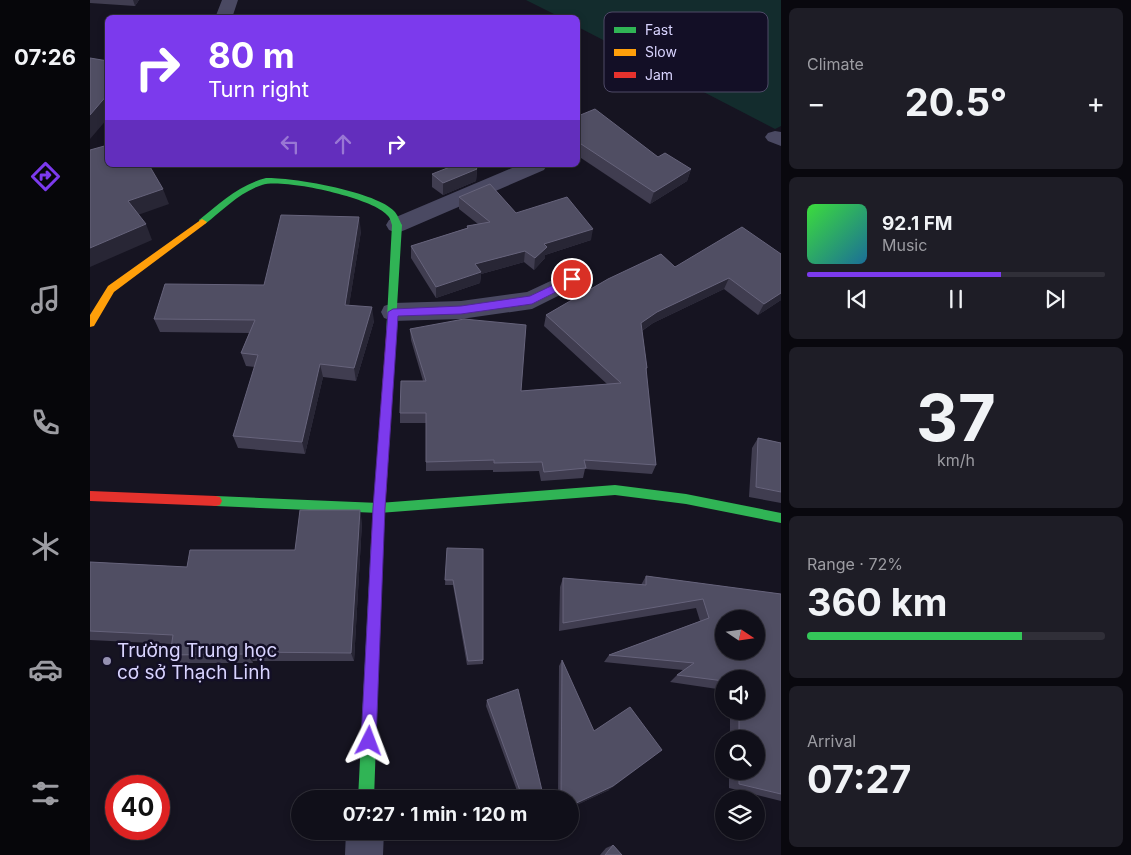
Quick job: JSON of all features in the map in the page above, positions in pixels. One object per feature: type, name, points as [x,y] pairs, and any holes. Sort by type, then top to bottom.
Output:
[{"type":"street","points":[[224,15],[230,0]]},
{"type":"street","points":[[397,225],[532,167]]},
{"type":"street","points":[[90,323],[112,289],[252,185],[268,180],[286,180],[373,201],[392,212],[397,225],[393,312],[379,508],[366,790]]},
{"type":"street","points":[[393,312],[461,310],[532,300],[572,279]]},
{"type":"street","points":[[90,496],[379,508],[615,490],[686,499],[781,518]]},
{"type":"street","points":[[364,855],[365,840]]},
{"type":"green space","points":[[526,0],[781,0],[781,126],[775,129],[704,92],[768,92],[768,12],[604,12],[604,40],[580,28],[580,15],[556,15]]},
{"type":"building","points":[[90,58],[105,60],[105,98],[90,115]]},
{"type":"building","points":[[595,109],[658,157],[665,153],[691,169],[654,192],[580,143],[580,115]]},
{"type":"building","points":[[105,146],[105,167],[150,167],[163,189],[128,201],[146,224],[90,248],[90,150]]},
{"type":"building","points":[[450,167],[476,167],[477,169],[443,183],[432,174]]},
{"type":"building","points":[[490,184],[516,213],[567,197],[593,229],[544,244],[547,247],[535,258],[525,251],[475,264],[481,272],[436,287],[411,246],[468,228],[467,226],[490,222],[459,197]]},
{"type":"building","points":[[281,215],[359,217],[345,305],[372,307],[354,368],[320,364],[302,442],[233,436],[258,355],[241,353],[255,320],[154,319],[165,284],[264,285]]},
{"type":"building","points":[[742,227],[781,254],[781,293],[764,304],[729,278],[657,312],[641,323],[656,465],[584,460],[586,468],[544,472],[542,462],[494,463],[494,460],[426,462],[426,413],[400,413],[401,381],[426,381],[410,329],[464,319],[526,325],[521,391],[621,383],[546,315],[608,279],[661,254],[675,267]]},
{"type":"building","points":[[758,438],[781,443],[781,492],[756,487]]},
{"type":"building","points":[[300,510],[360,510],[351,653],[247,652],[247,654],[170,655],[173,635],[90,631],[90,562],[187,567],[190,550],[295,550]]},
{"type":"building","points":[[447,548],[483,549],[483,660],[468,661],[453,580],[445,580]]},
{"type":"building","points":[[646,576],[781,594],[781,794],[739,784],[739,780],[765,780],[765,730],[739,730],[739,720],[765,720],[765,670],[715,670],[715,680],[677,675],[694,663],[609,655],[709,618],[703,599],[563,623],[563,578],[646,585]]},
{"type":"building","points":[[562,660],[594,731],[630,707],[662,750],[613,786],[579,802],[579,790],[561,790]]},
{"type":"building","points":[[518,689],[542,790],[520,790],[487,700]]},
{"type":"building","points":[[613,845],[622,855],[605,855]]},
{"type":"traffic: fast","points":[[202,222],[240,192],[257,184],[276,180],[330,189],[381,206],[391,213],[397,225],[391,336]]},
{"type":"traffic: fast","points":[[216,501],[379,508],[615,490],[686,499],[781,518]]},
{"type":"traffic: fast","points":[[366,790],[377,543]]},
{"type":"traffic: slow","points":[[90,323],[111,289],[202,222]]},
{"type":"traffic: jam","points":[[377,543],[391,336]]},
{"type":"traffic: jam","points":[[90,496],[216,501]]},
{"type":"place","name":"Trường Trung học cơ sở Thạch Linh","points":[[107,661]]},
{"type":"route","points":[[369,741],[379,508],[393,312],[461,310],[532,300],[572,279]]}]
